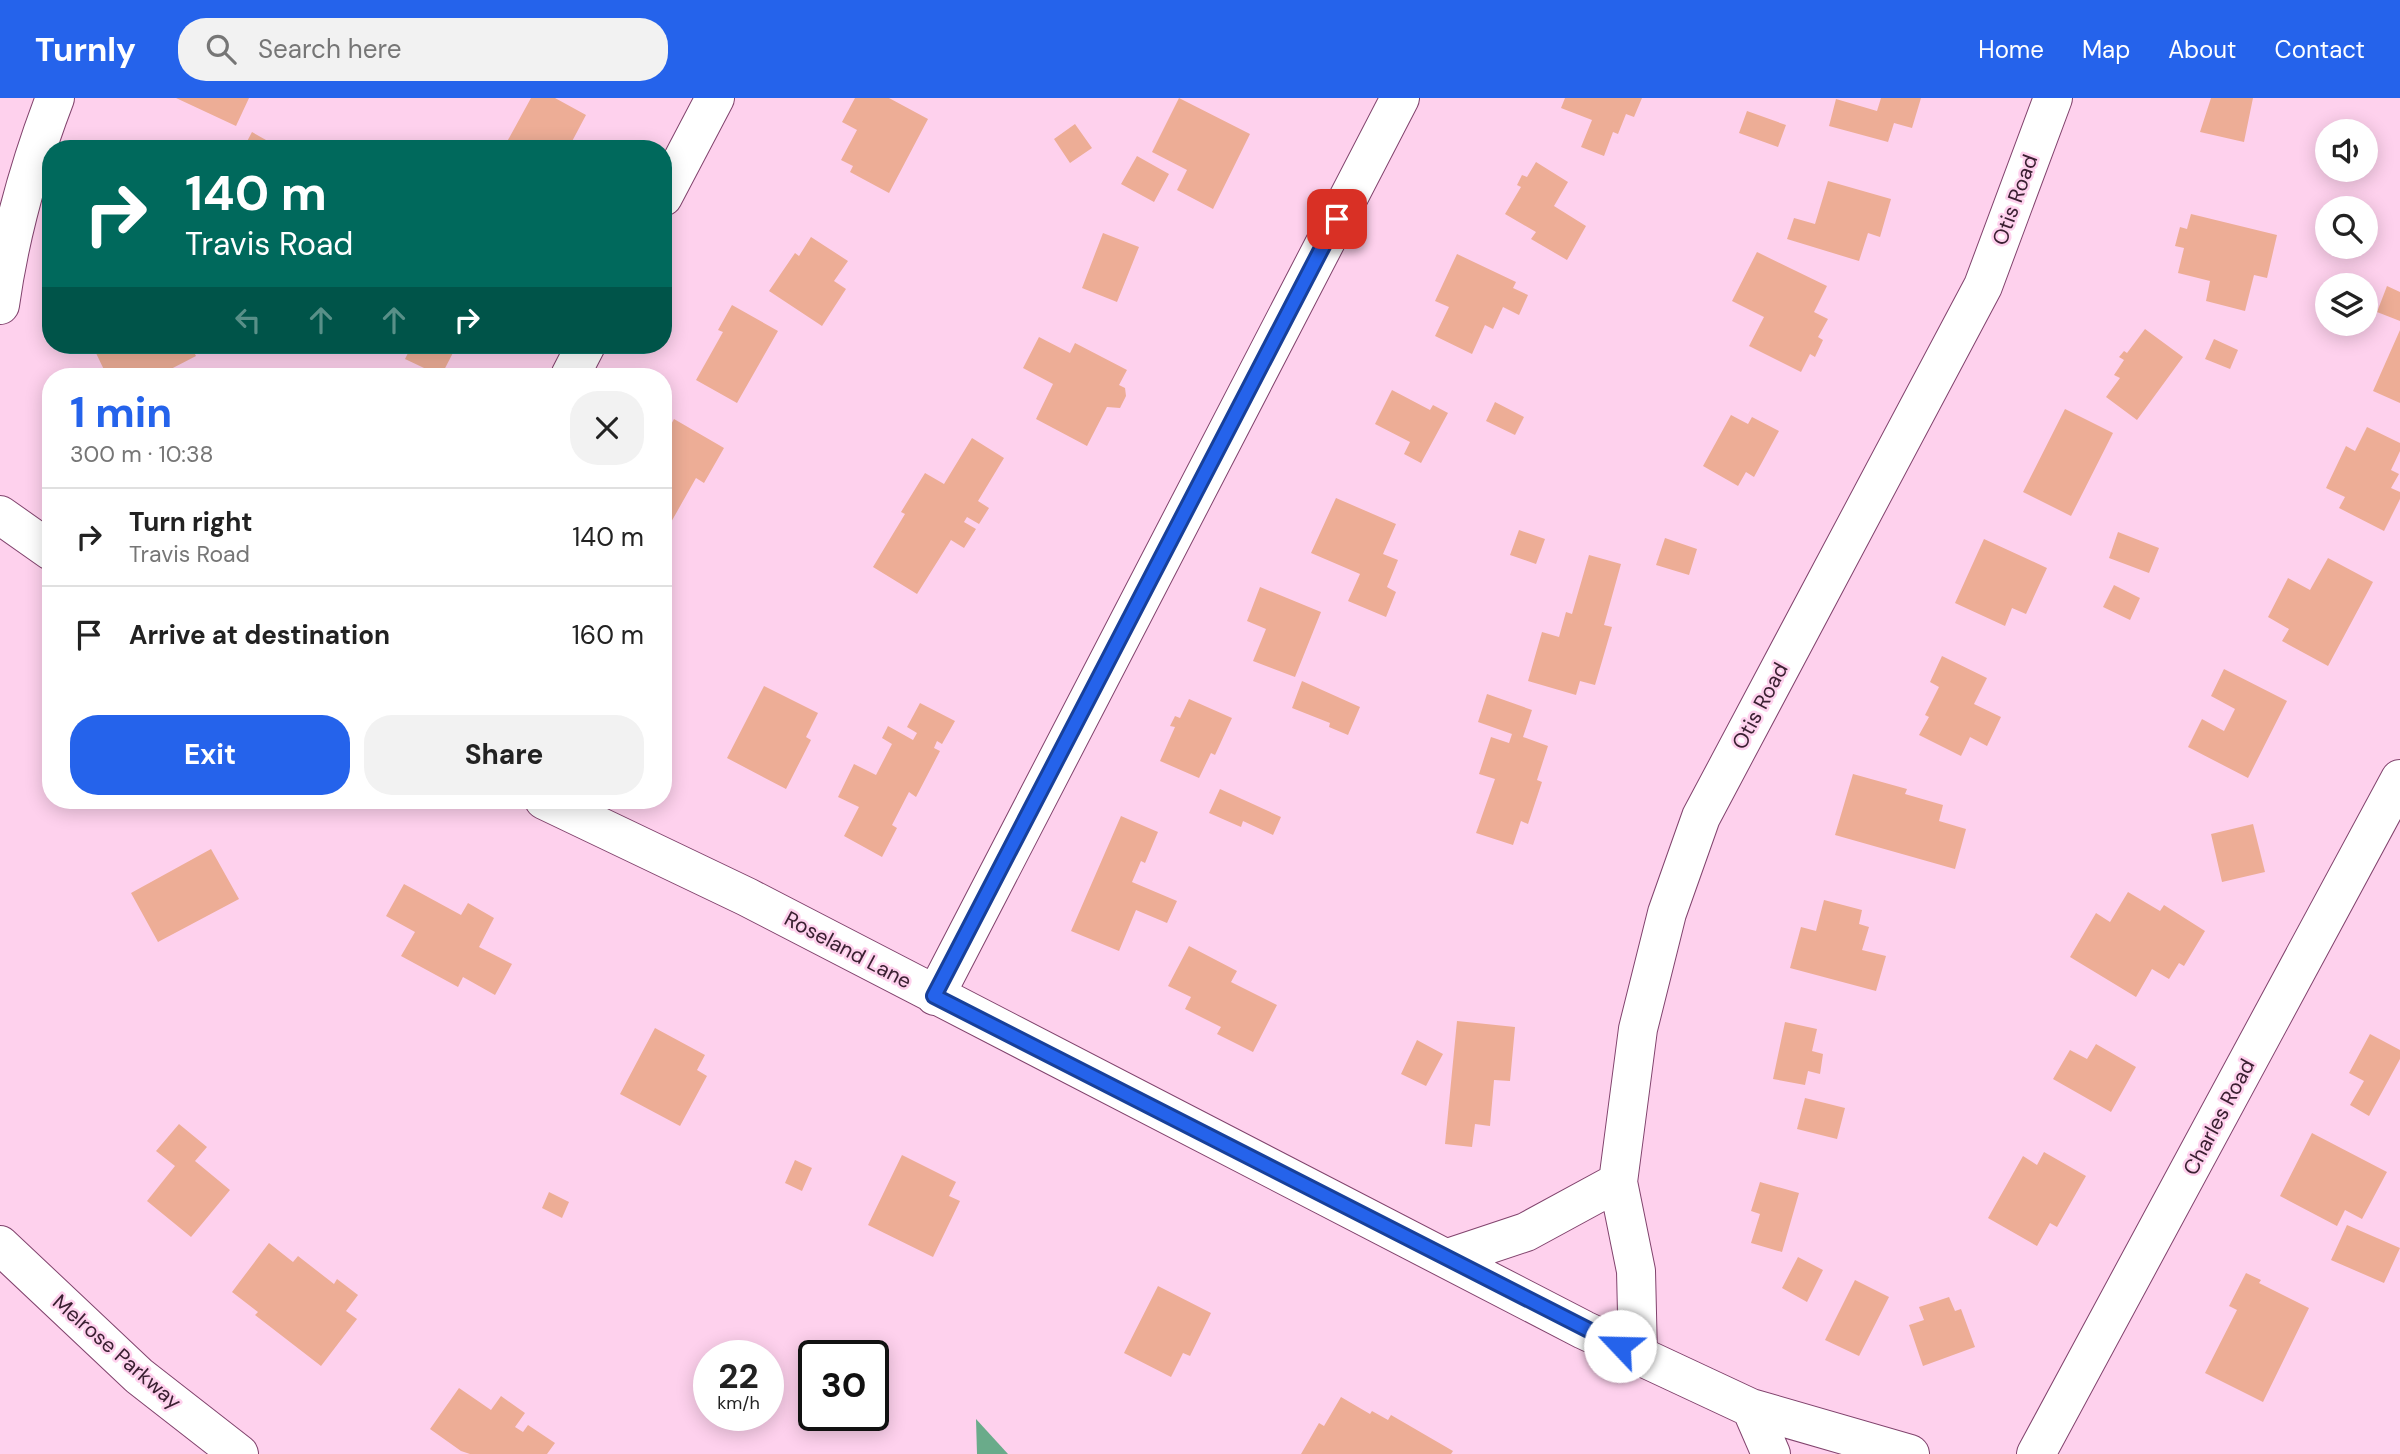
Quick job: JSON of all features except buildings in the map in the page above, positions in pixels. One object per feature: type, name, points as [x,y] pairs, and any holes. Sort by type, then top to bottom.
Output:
[{"type":"street","points":[[0,305],[6,264],[28,168],[55,98]]},
{"type":"street","points":[[672,180],[715,98]]},
{"type":"street","points":[[934,996],[1400,98]]},
{"type":"street","name":"Otis Road","points":[[1638,1355],[1636,1271],[1618,1182],[1637,1029],[1667,913],[1701,817],[1983,286],[2053,98]]},
{"type":"street","points":[[0,514],[42,544]]},
{"type":"street","name":"Charles Road","points":[[2036,1454],[2400,779]]},
{"type":"street","name":"Roseland Lane","points":[[563,809],[747,897],[934,996],[1638,1355],[1751,1408],[1910,1454]]},
{"type":"street","points":[[1448,1258],[1526,1232],[1618,1182]]},
{"type":"street","name":"Melrose Parkway","points":[[0,1245],[139,1376],[239,1454]]},
{"type":"street","points":[[1751,1408],[1771,1454]]},
{"type":"green space","points":[[976,1419],[1008,1454],[977,1454]]},
{"type":"route","points":[[1337,219],[934,996],[1584,1330],[1620,1346]]}]
